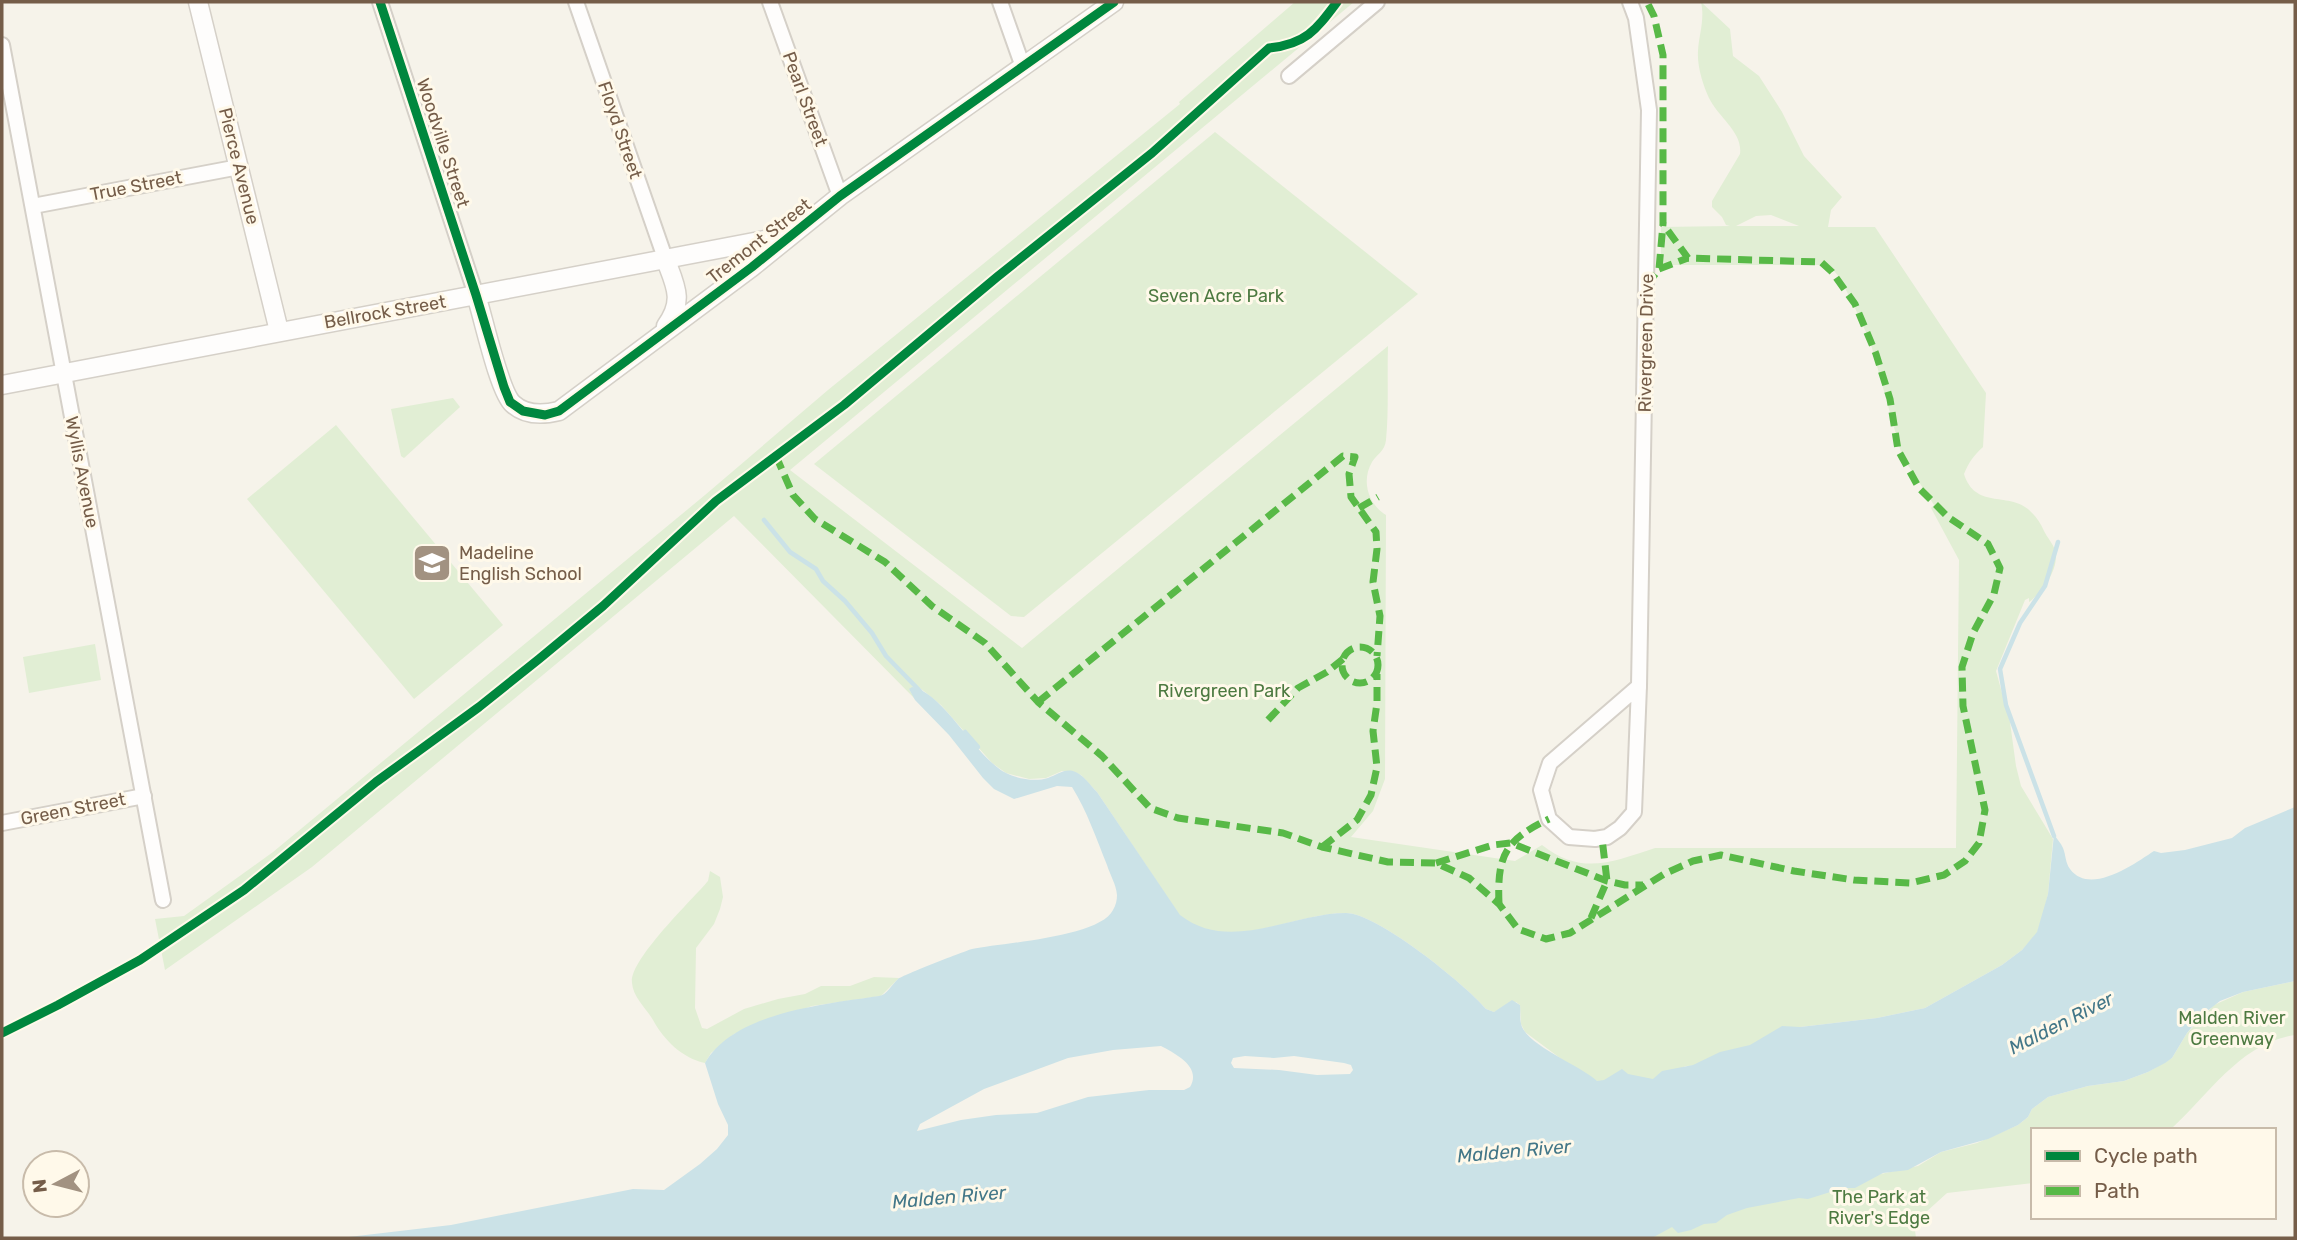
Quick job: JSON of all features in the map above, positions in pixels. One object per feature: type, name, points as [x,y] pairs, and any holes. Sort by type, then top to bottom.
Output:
[{"type":"street","name":"Pierce Avenue","points":[[198,2],[279,331]]},
{"type":"street","name":"Woodville Street","points":[[380,2],[476,295]]},
{"type":"street","name":"Floyd Street","points":[[576,2],[665,258]]},
{"type":"street","name":"Pearl Street","points":[[770,2],[840,196]]},
{"type":"street","points":[[1000,2],[1023,67]]},
{"type":"street","name":"Tremont Street","points":[[476,295],[510,402],[523,411],[545,415],[559,411],[752,267],[840,196],[1114,2]]},
{"type":"street","points":[[1289,76],[1377,2]]},
{"type":"street","name":"Rivergreen Drive","points":[[1630,2],[1636,18],[1649,110],[1639,686],[1634,812],[1620,828],[1607,837],[1569,837],[1549,819],[1541,790],[1550,763],[1639,686]]},
{"type":"street","name":"Wyllis Avenue","points":[[2,44],[33,206],[58,374],[163,900]]},
{"type":"street","name":"True Street","points":[[33,206],[239,167]]},
{"type":"street","name":"Bellrock Street","points":[[2,385],[776,238],[799,228]]},
{"type":"street","name":"Tremont Street","points":[[654,338],[671,319],[678,300],[665,258]]},
{"type":"street","name":"Green Street","points":[[2,823],[144,796]]},
{"type":"green space","name":"Rivergreen Park","points":[[1295,2],[1354,2],[790,470],[1022,648],[1388,346],[1386,440],[1372,462],[1367,477],[1371,498],[1386,515],[1385,779],[1373,811],[1351,837],[1515,861],[1542,845],[1570,861],[1584,863],[1611,861],[1655,848],[1956,848],[1959,560],[1931,508],[1934,505],[1902,456],[1870,341],[1840,278],[1829,265],[1661,265],[1661,227],[1730,226],[1726,225],[1712,207],[1712,201],[1740,154],[1740,146],[1734,132],[1709,98],[1701,75],[1698,57],[1701,2],[1730,29],[1733,56],[1759,76],[1782,112],[1804,156],[1842,197],[1831,210],[1828,227],[1875,227],[1986,393],[1983,447],[1964,474],[1969,485],[1984,496],[2011,501],[2028,509],[2055,550],[2053,572],[2034,598],[2029,602],[2029,598],[2025,600],[1996,671],[2010,722],[2021,786],[2053,839],[2048,894],[2043,915],[2037,933],[2022,950],[2002,965],[1925,1008],[1877,1018],[1800,1027],[1708,1065],[1686,1066],[1654,1081],[1603,1090],[1525,1032],[1521,1024],[1520,1005],[1516,1002],[1494,1012],[1486,1009],[1460,983],[1420,952],[1378,924],[1360,916],[1346,913],[1325,915],[1261,929],[1219,932],[1199,927],[1180,916],[1097,792],[1081,775],[1062,771],[1046,778],[1029,779],[1006,773],[992,763],[941,705],[920,688],[909,689],[916,700],[734,516],[312,867],[165,970],[155,919],[184,916],[273,852],[828,390],[1180,104],[1179,102]],"holes":[[[1771,215],[1799,226],[1736,226],[1756,216]]]},
{"type":"green space","name":"Seven Acre Park","points":[[1215,132],[1418,294],[1024,617],[1011,616],[814,464]]},
{"type":"green space","points":[[453,398],[460,407],[404,458],[401,456],[391,409]]},
{"type":"green space","points":[[336,425],[503,625],[414,699],[247,499]]},
{"type":"green space","points":[[95,644],[101,680],[29,693],[23,657]]},
{"type":"green space","points":[[710,871],[720,877],[723,897],[714,924],[696,948],[695,1008],[702,1028],[707,1029],[744,1009],[805,994],[821,986],[850,986],[874,977],[899,978],[881,996],[812,1006],[734,1034],[711,1053],[705,1063],[689,1057],[674,1047],[663,1034],[637,998],[632,983],[640,960],[708,881]]},
{"type":"green space","name":"Malden River Greenway","points":[[2295,981],[2295,1035],[2276,1040],[2243,1059],[2172,1128],[2031,1128],[2031,1183],[1947,1193],[1914,1223],[1916,1238],[1644,1238],[1672,1222],[1745,1203],[1918,1166],[1941,1152],[1977,1143],[2018,1125],[2028,1117],[2032,1109],[2048,1097],[2088,1086],[2124,1081],[2148,1072],[2172,1058],[2187,1033],[2214,1005],[2243,992]]},
{"type":"water","name":"Malden River","points":[[912,687],[936,700],[983,754],[1006,773],[1038,780],[1063,772],[1077,772],[1097,792],[1180,915],[1199,926],[1240,932],[1325,915],[1346,913],[1360,916],[1378,924],[1420,952],[1460,983],[1486,1009],[1494,1012],[1512,1000],[1520,1005],[1522,1027],[1535,1042],[1597,1081],[1604,1080],[1622,1069],[1628,1074],[1653,1079],[1662,1071],[1693,1065],[1720,1052],[1750,1045],[1782,1026],[1800,1027],[1877,1018],[1925,1008],[2002,965],[2022,950],[2037,932],[2048,894],[2054,834],[2063,848],[2070,869],[2079,877],[2100,879],[2124,870],[2154,851],[2161,853],[2185,850],[2232,838],[2245,828],[2295,807],[2295,981],[2243,992],[2220,1001],[2201,1016],[2172,1058],[2165,1063],[2124,1081],[2088,1086],[2048,1097],[2032,1109],[2028,1117],[2018,1125],[1988,1139],[1941,1152],[1908,1170],[1883,1173],[1855,1188],[1843,1188],[1808,1199],[1799,1198],[1747,1208],[1727,1215],[1716,1223],[1678,1233],[1672,1227],[1652,1238],[340,1238],[451,1225],[633,1189],[664,1190],[700,1164],[728,1135],[728,1125],[705,1063],[719,1046],[737,1032],[783,1013],[882,995],[898,979],[972,949],[1071,933],[1104,919],[1115,906],[1116,891],[1091,825],[1072,787],[1057,786],[1014,799],[994,789],[949,735],[915,700],[909,689]],"holes":[[[1161,1046],[1180,1057],[1190,1067],[1193,1073],[1190,1087],[1184,1090],[1149,1090],[1088,1097],[1037,1113],[961,1120],[917,1131],[920,1124],[984,1089],[1068,1058],[1113,1050]],[[1294,1056],[1344,1063],[1351,1065],[1353,1070],[1350,1074],[1317,1075],[1234,1068],[1231,1063],[1233,1058]]]},
{"type":"waterway","points":[[764,520],[790,552],[816,569],[823,581],[845,601],[872,633],[886,656],[920,691]]},
{"type":"waterway","points":[[2054,836],[2006,705],[2000,669],[2020,623],[2045,586],[2058,542]]},
{"type":"waterway","points":[[965,732],[978,747]]},
{"type":"marked path","points":[[1647,2],[1654,16],[1663,55],[1663,224],[1659,269],[1647,285]]},
{"type":"marked path","points":[[776,456],[793,495],[815,519],[885,562],[932,606],[985,643],[1038,702],[1102,756],[1150,808],[1178,818],[1283,833],[1322,847],[1388,862],[1436,863],[1469,878],[1499,904],[1518,929],[1546,939],[1570,933],[1664,874],[1693,861],[1721,855],[1794,871],[1854,880],[1910,883],[1944,875],[1965,861],[1979,843],[1985,810],[1963,706],[1962,667],[1973,633],[1994,594],[2000,568],[1988,544],[1948,517],[1919,488],[1898,450],[1890,399],[1876,354],[1855,304],[1832,272],[1821,262],[1688,258],[1663,224]]},
{"type":"marked path","points":[[1659,269],[1688,258]]},
{"type":"marked path","points":[[1038,702],[1343,456],[1355,457],[1349,474],[1351,497],[1376,532],[1373,582],[1380,616],[1377,656]]},
{"type":"marked path","points":[[1359,508],[1378,497]]},
{"type":"marked path","points":[[1360,647],[1373,652],[1378,665],[1373,678],[1360,683],[1347,678],[1342,665],[1347,652],[1360,647]]},
{"type":"marked path","points":[[1268,720],[1298,688],[1327,672],[1343,659]]},
{"type":"marked path","points":[[1322,847],[1357,820],[1371,795],[1377,767],[1373,731],[1377,674]]},
{"type":"marked path","points":[[1499,904],[1500,873],[1507,851],[1522,834],[1549,819]]},
{"type":"marked path","points":[[1591,918],[1607,881],[1602,838]]},
{"type":"marked path","points":[[1436,863],[1493,845],[1511,843],[1607,881],[1643,885]]},
{"type":"cycle path","points":[[380,2],[504,387],[510,402],[523,411],[545,415],[559,411],[752,267],[840,196],[1114,2]]},
{"type":"cycle path","points":[[2,1033],[140,960],[244,890],[376,782],[479,707],[539,659],[603,606],[716,501],[844,405],[997,277],[1152,153],[1269,48],[1292,43],[1309,34],[1337,2]]},
{"type":"place","name":"Madeline English School","points":[[432,563]]},
{"type":"park label","name":"The Park at River's Edge","points":[[1879,1207]]}]
